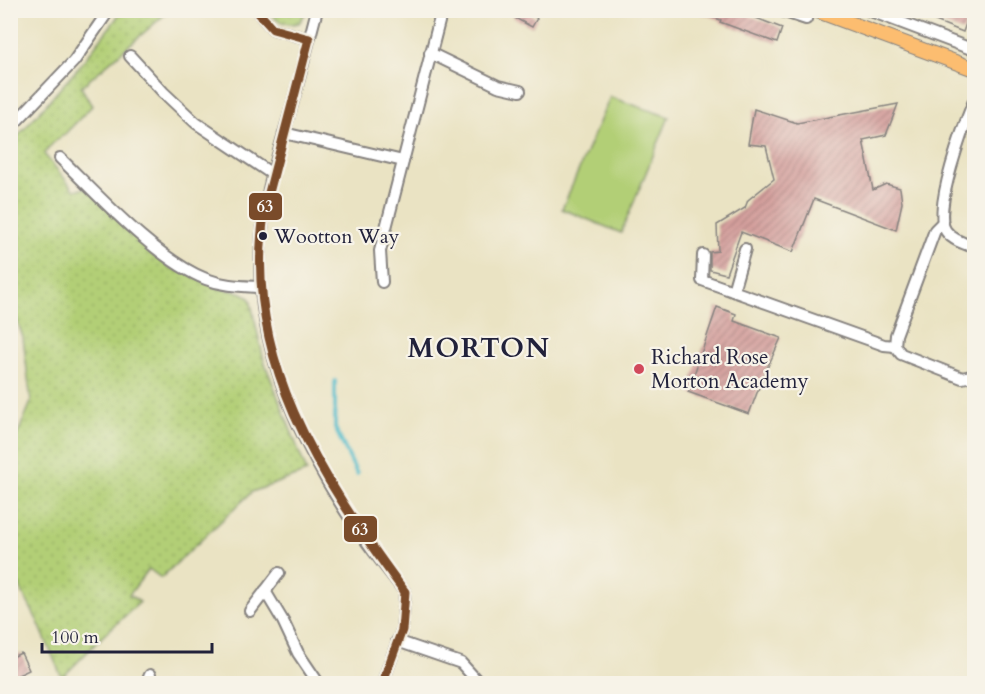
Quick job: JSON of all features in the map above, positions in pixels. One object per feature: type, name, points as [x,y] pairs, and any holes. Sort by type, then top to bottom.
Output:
[{"type":"main road","points":[[815,10],[975,69]]},
{"type":"street","points":[[10,128],[74,61],[109,10]]},
{"type":"street","points":[[256,10],[273,29],[309,39]]},
{"type":"street","points":[[317,10],[272,174],[261,232],[260,287],[267,332],[280,381],[306,442],[347,514],[405,592],[402,630],[382,684]]},
{"type":"street","points":[[382,282],[380,251],[442,10]]},
{"type":"street","points":[[779,10],[806,19],[808,10]]},
{"type":"street","points":[[868,10],[975,50]]},
{"type":"street","points":[[430,53],[498,86],[520,91]]},
{"type":"street","points":[[130,56],[196,123],[272,174]]},
{"type":"street","points":[[975,101],[950,170],[942,223],[946,232],[954,238],[975,247]]},
{"type":"street","points":[[284,133],[403,161]]},
{"type":"street","points":[[60,158],[122,218],[170,258],[204,278],[224,284],[260,287]]},
{"type":"street","points":[[942,223],[935,230],[896,335],[895,346],[901,354],[962,378],[975,373]]},
{"type":"street","points":[[733,291],[745,249]]},
{"type":"street","points":[[703,255],[702,280],[712,285],[884,345],[895,346]]},
{"type":"street","points":[[709,297],[712,285]]},
{"type":"street","points":[[250,611],[279,573]]},
{"type":"street","points":[[265,591],[298,653],[319,684]]},
{"type":"street","points":[[398,641],[461,663],[480,684]]},
{"type":"green space","points":[[122,11],[169,11],[81,87],[92,106],[44,154],[74,190],[86,188],[144,244],[146,250],[171,269],[215,287],[243,293],[250,299],[264,361],[307,472],[252,492],[161,578],[149,569],[129,595],[140,602],[62,678],[38,622],[11,570],[11,450],[31,402],[23,338],[11,302],[10,145],[79,67]]},
{"type":"green space","points":[[268,11],[307,11],[299,23],[289,24],[278,20]]},
{"type":"green space","points":[[610,97],[669,117],[621,233],[562,209]]},
{"type":"green space","points":[[11,356],[14,397],[11,410]]},
{"type":"building","points":[[516,10],[533,10],[531,15],[537,18],[532,27],[513,17]]},
{"type":"building","points":[[697,10],[735,10],[782,28],[777,43],[720,22],[721,20],[696,12]]},
{"type":"building","points":[[908,10],[950,10],[968,18],[963,32]]},
{"type":"building","points":[[898,104],[886,135],[863,140],[873,190],[886,184],[900,188],[902,203],[896,230],[814,199],[793,252],[741,232],[726,274],[710,270],[710,252],[718,251],[717,225],[745,208],[748,200],[774,179],[766,146],[748,144],[754,109],[797,123]]},
{"type":"building","points":[[717,307],[736,314],[734,321],[781,338],[749,414],[688,392]]},
{"type":"building","points":[[21,653],[29,670],[10,679],[10,658]]},
{"type":"waterway","points":[[335,381],[335,428],[357,474]]},
{"type":"transit line","name":"63","points":[[256,10],[273,29],[309,39]]},
{"type":"transit line","name":"63","points":[[309,39],[265,208],[260,263],[265,315],[276,365],[294,413],[317,460],[344,505],[405,592],[402,630],[382,684]]},
{"type":"place","name":"Wootton Way","points":[[263,236]]},
{"type":"place","name":"Richard Rose Morton Academy","points":[[639,369]]},
{"type":"district","name":"MORTON","points":[[479,348]]}]
